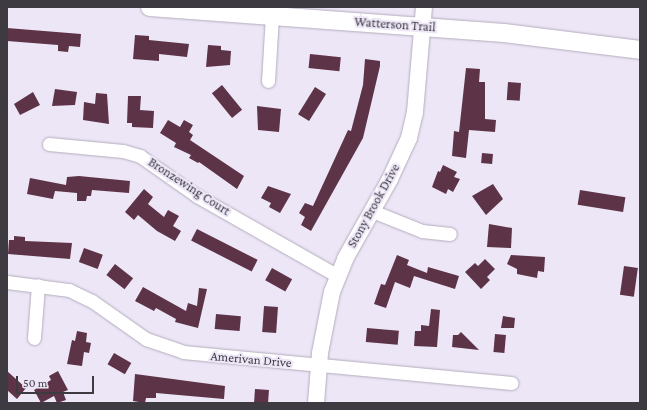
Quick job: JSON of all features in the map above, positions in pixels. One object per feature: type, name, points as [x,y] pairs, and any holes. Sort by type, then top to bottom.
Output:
[{"type":"main road","name":"Watterson Trail","points":[[150,7],[424,27],[640,50]]},
{"type":"street","name":"Stony Brook Drive","points":[[316,403],[325,315],[338,276],[409,138],[416,112],[424,27],[424,7]]},
{"type":"street","points":[[268,81],[272,16]]},
{"type":"street","name":"Bronzewing Court","points":[[49,144],[117,150],[140,156],[197,196],[338,276]]},
{"type":"street","points":[[372,211],[422,232],[450,234]]},
{"type":"street","name":"Amerivan Drive","points":[[7,282],[60,288],[86,298],[146,339],[167,348],[204,356],[512,383]]},
{"type":"street","points":[[34,338],[38,285]]},
{"type":"building","points":[[7,28],[81,34],[80,47],[69,46],[68,52],[58,51],[58,45],[7,41]]},
{"type":"building","points":[[135,35],[149,36],[149,40],[189,44],[187,57],[159,54],[159,61],[133,59]]},
{"type":"building","points":[[208,45],[221,46],[221,50],[231,51],[230,65],[206,67]]},
{"type":"building","points":[[310,54],[341,57],[339,71],[309,68]]},
{"type":"building","points":[[365,59],[380,61],[380,66],[363,138],[311,231],[301,225],[305,217],[299,213],[305,203],[313,206],[348,130],[351,131],[363,85]]},
{"type":"building","points":[[466,68],[480,69],[479,82],[485,82],[485,119],[496,120],[495,132],[469,130],[466,158],[452,156],[454,131],[459,132]]},
{"type":"building","points":[[508,82],[521,83],[520,101],[507,100]]},
{"type":"building","points":[[222,85],[242,110],[232,118],[212,93]]},
{"type":"building","points":[[315,87],[326,94],[309,121],[298,114]]},
{"type":"building","points":[[55,89],[77,92],[75,105],[52,106]]},
{"type":"building","points":[[33,92],[40,105],[20,115],[14,104]]},
{"type":"building","points":[[96,93],[107,94],[109,124],[83,120],[84,102],[95,104]]},
{"type":"building","points":[[128,96],[141,96],[140,110],[154,111],[153,128],[132,127],[132,123],[127,123]]},
{"type":"building","points":[[257,106],[281,109],[279,132],[258,130]]},
{"type":"building","points":[[168,120],[180,127],[184,120],[193,125],[189,132],[193,135],[190,140],[244,176],[237,189],[199,162],[198,163],[189,158],[191,155],[174,147],[176,143],[160,133]]},
{"type":"building","points":[[482,153],[493,154],[492,164],[481,163]]},
{"type":"building","points":[[443,165],[457,172],[454,177],[460,179],[453,192],[448,189],[446,194],[432,187],[438,171],[440,172]]},
{"type":"building","points":[[79,176],[130,181],[129,193],[92,190],[91,196],[87,196],[86,201],[77,201],[77,193],[55,191],[53,199],[27,194],[30,178],[66,185],[67,177]]},
{"type":"building","points":[[493,184],[503,199],[486,215],[472,196]]},
{"type":"building","points":[[268,186],[291,194],[280,213],[269,207],[271,203],[261,198]]},
{"type":"building","points":[[144,189],[153,197],[148,204],[164,217],[168,210],[179,216],[173,226],[181,231],[175,241],[157,231],[138,215],[134,220],[125,212]]},
{"type":"building","points":[[580,190],[625,197],[623,212],[578,205]]},
{"type":"building","points":[[489,224],[512,228],[511,248],[487,247]]},
{"type":"building","points":[[197,229],[258,260],[252,271],[191,241]]},
{"type":"building","points":[[14,236],[25,237],[25,241],[72,243],[70,259],[8,254],[9,240],[14,240]]},
{"type":"building","points":[[84,248],[103,255],[98,269],[79,262]]},
{"type":"building","points":[[397,255],[409,260],[407,265],[427,273],[428,267],[459,276],[455,289],[414,276],[410,288],[395,282],[386,308],[374,304],[381,284],[385,285]]},
{"type":"building","points":[[511,255],[545,257],[544,272],[538,271],[537,278],[517,274],[517,269],[507,264]]},
{"type":"building","points":[[485,259],[495,269],[487,277],[490,280],[481,289],[465,272],[475,263],[478,266]]},
{"type":"building","points":[[115,264],[133,278],[125,289],[106,275]]},
{"type":"building","points":[[624,266],[638,268],[634,297],[620,295]]},
{"type":"building","points":[[272,268],[292,279],[285,291],[265,280]]},
{"type":"building","points":[[143,287],[186,311],[188,303],[197,306],[199,288],[207,289],[198,328],[175,322],[176,319],[156,308],[154,311],[135,301]]},
{"type":"building","points":[[264,306],[278,307],[276,333],[262,332]]},
{"type":"building","points":[[431,309],[440,310],[437,347],[414,346],[415,331],[421,331],[421,325],[429,326]]},
{"type":"building","points":[[216,314],[241,316],[240,331],[215,329]]},
{"type":"building","points":[[503,316],[515,318],[514,328],[501,328]]},
{"type":"building","points":[[367,328],[399,331],[398,345],[366,342]]},
{"type":"building","points":[[77,331],[87,333],[86,342],[91,343],[89,353],[84,352],[82,366],[67,364],[72,340],[75,341]]},
{"type":"building","points":[[461,332],[479,350],[452,347],[453,335],[458,335]]},
{"type":"building","points":[[495,334],[506,335],[504,353],[493,352]]},
{"type":"building","points":[[114,353],[131,363],[125,374],[108,364]]},
{"type":"building","points":[[7,371],[26,388],[17,399],[7,390]]},
{"type":"building","points":[[58,371],[68,390],[63,392],[66,400],[57,403],[54,396],[41,403],[34,390],[51,380],[49,376]]},
{"type":"building","points":[[135,374],[225,386],[224,399],[156,393],[156,398],[146,398],[145,403],[133,401]]},
{"type":"building","points":[[255,389],[269,390],[268,403],[254,403]]}]
